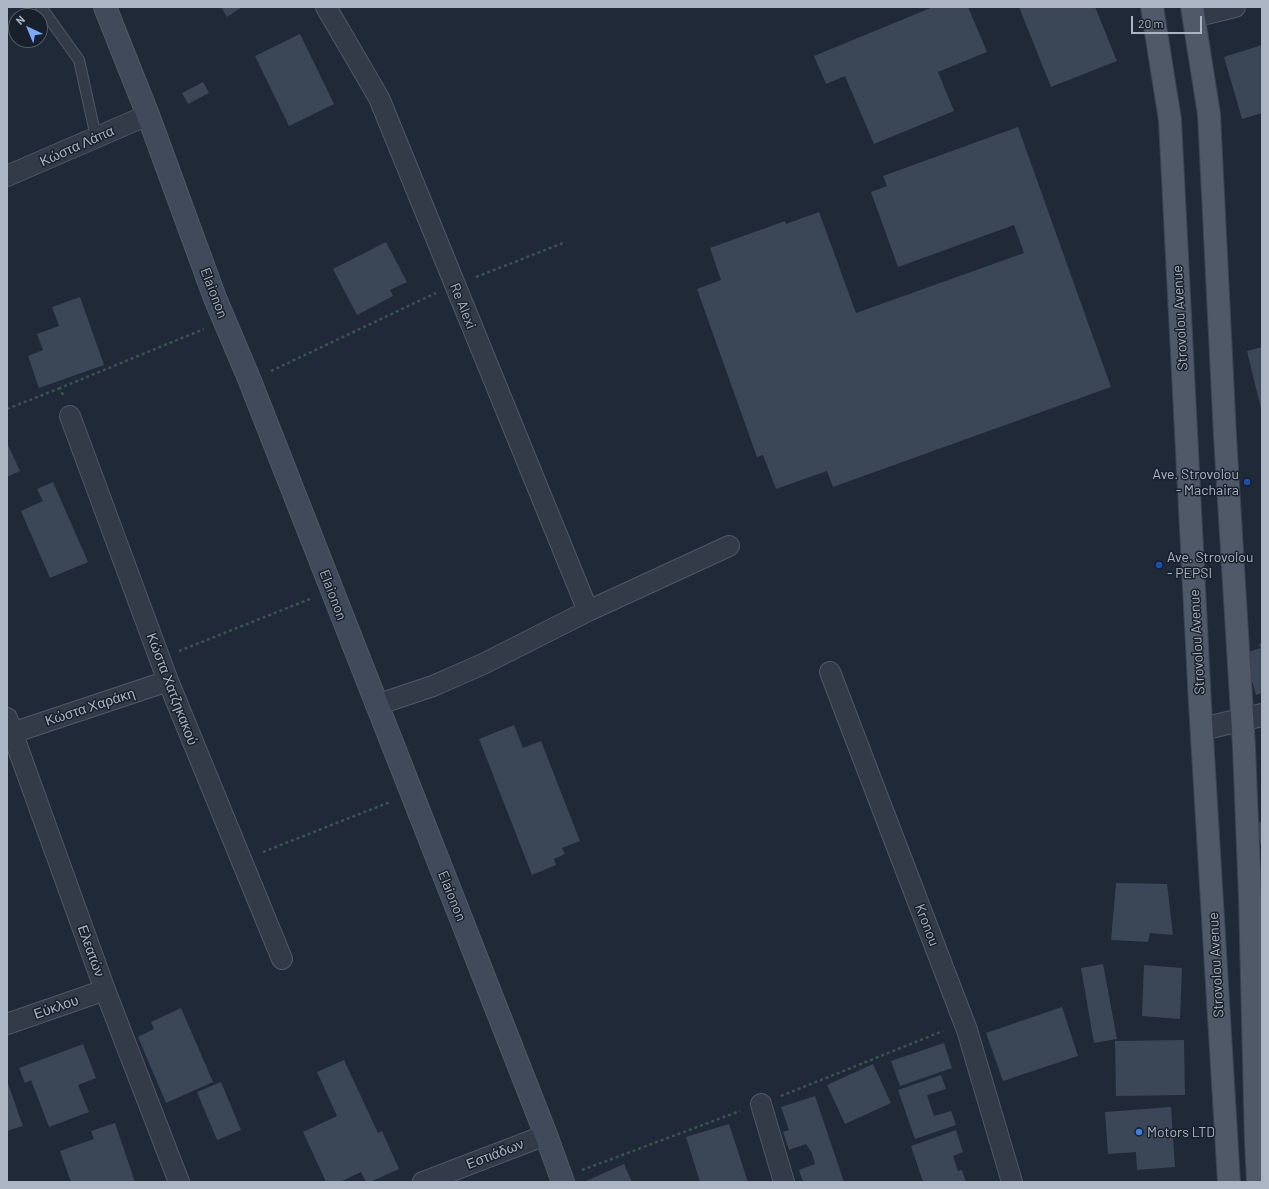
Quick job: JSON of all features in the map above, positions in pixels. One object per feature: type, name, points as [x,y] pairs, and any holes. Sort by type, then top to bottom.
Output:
[{"type":"main road","name":"Elaionon","points":[[105,7],[148,115],[225,321],[250,381],[331,591],[546,1135],[563,1182]]},
{"type":"main road","name":"Strovolou Avenue","points":[[1152,7],[1170,120],[1202,729],[1229,1182]]},
{"type":"main road","points":[[1193,12],[1209,114],[1225,436],[1252,718],[1258,1029],[1258,1182]]},
{"type":"street","name":"Re Alexi","points":[[326,7],[379,98],[588,611]]},
{"type":"street","points":[[1193,12],[1235,7]]},
{"type":"street","name":"Κώστα Λάπα","points":[[7,176],[148,115]]},
{"type":"street","name":"Κώστα Χατζηκακού","points":[[70,416],[168,681],[282,959]]},
{"type":"street","points":[[376,705],[433,686],[483,664],[588,611],[729,546]]},
{"type":"street","name":"Kronou","points":[[830,672],[967,1030],[1012,1182]]},
{"type":"street","name":"Κώστα Χαράκη","points":[[10,725],[168,681]]},
{"type":"street","points":[[1202,729],[1252,718]]},
{"type":"street","name":"Ελεατών","points":[[10,725],[105,990],[179,1182]]},
{"type":"street","name":"Εύκλου","points":[[7,1024],[105,990]]},
{"type":"street","points":[[761,1104],[784,1182]]},
{"type":"street","name":"Εστιάδων","points":[[423,1182],[546,1135]]},
{"type":"lane","points":[[41,7],[79,60],[96,137]]},
{"type":"path","points":[[250,381],[455,285],[563,243]]},
{"type":"path","points":[[7,410],[225,321]]},
{"type":"path","points":[[60,388],[70,416]]},
{"type":"path","points":[[160,658],[331,591]]},
{"type":"path","points":[[242,860],[411,794]]},
{"type":"building","points":[[221,7],[242,7],[227,17]]},
{"type":"building","points":[[933,7],[968,7],[987,52],[938,72],[954,111],[874,144],[845,76],[826,84],[814,56]]},
{"type":"building","points":[[1019,7],[1095,7],[1117,61],[1051,87]]},
{"type":"building","points":[[300,34],[334,104],[289,126],[255,56]]},
{"type":"building","points":[[1262,45],[1262,113],[1242,119],[1224,57]]},
{"type":"building","points":[[203,82],[209,93],[188,104],[182,93]]},
{"type":"building","points":[[1018,127],[1111,387],[833,487],[827,471],[776,489],[763,455],[757,457],[697,289],[721,280],[710,248],[785,221],[786,224],[819,212],[856,313],[1024,253],[1014,225],[898,267],[871,192],[887,186],[883,176]]},
{"type":"building","points":[[386,242],[407,282],[390,290],[393,296],[357,315],[333,269]]},
{"type":"building","points":[[80,297],[104,365],[39,388],[28,356],[43,350],[37,334],[59,326],[52,307]]},
{"type":"building","points":[[1262,347],[1262,409],[1261,409],[1247,351]]},
{"type":"building","points":[[7,443],[20,471],[7,477]]},
{"type":"building","points":[[53,482],[88,562],[50,578],[21,511],[43,501],[37,489]]},
{"type":"building","points":[[1262,643],[1262,693],[1256,695],[1244,653],[1261,648],[1259,644]]},
{"type":"building","points":[[514,725],[523,748],[541,741],[580,841],[562,848],[565,854],[554,859],[556,865],[532,875],[479,739]]},
{"type":"building","points":[[1262,821],[1262,848],[1253,824]]},
{"type":"building","points":[[1116,883],[1167,884],[1173,935],[1150,933],[1148,942],[1111,940]]},
{"type":"building","points":[[1103,964],[1117,1039],[1094,1043],[1081,968]]},
{"type":"building","points":[[1144,965],[1182,968],[1180,1019],[1142,1016]]},
{"type":"building","points":[[1062,1007],[1078,1056],[1003,1081],[986,1033]]},
{"type":"building","points":[[181,1008],[213,1082],[166,1103],[138,1037],[154,1029],[151,1022]]},
{"type":"building","points":[[1184,1040],[1185,1095],[1116,1096],[1115,1041]]},
{"type":"building","points":[[944,1043],[952,1068],[900,1086],[891,1061]]},
{"type":"building","points":[[83,1044],[96,1078],[78,1085],[89,1112],[49,1127],[31,1080],[25,1083],[19,1068]]},
{"type":"building","points":[[344,1060],[378,1133],[382,1131],[399,1169],[370,1182],[366,1182],[361,1172],[340,1182],[326,1182],[303,1132],[337,1116],[317,1072]]},
{"type":"building","points":[[873,1064],[891,1103],[845,1124],[827,1085]]},
{"type":"building","points":[[941,1075],[946,1089],[927,1095],[934,1116],[951,1111],[956,1125],[915,1139],[898,1090]]},
{"type":"building","points":[[7,1081],[23,1126],[7,1131]]},
{"type":"building","points":[[221,1082],[241,1130],[217,1140],[197,1092]]},
{"type":"building","points":[[815,1096],[844,1182],[803,1182],[799,1170],[815,1164],[812,1153],[806,1144],[789,1150],[783,1132],[789,1130],[781,1107]]},
{"type":"building","name":"Motors LTD","points":[[1171,1107],[1175,1167],[1137,1170],[1136,1152],[1108,1154],[1105,1112]]},
{"type":"building","points":[[115,1123],[135,1182],[71,1182],[60,1151],[94,1139],[91,1131]]},
{"type":"building","points":[[729,1124],[748,1182],[700,1182],[686,1137]]},
{"type":"building","points":[[956,1130],[963,1152],[953,1156],[958,1171],[962,1170],[966,1182],[923,1182],[911,1146]]},
{"type":"building","points":[[624,1164],[632,1182],[584,1182]]},
{"type":"place","name":"Ave. Strovolou - Machaira","points":[[1247,482]]},
{"type":"place","name":"Ave. Strovolou - PEPSI","points":[[1159,565]]},
{"type":"place","name":"Motors LTD","points":[[1139,1132]]}]
